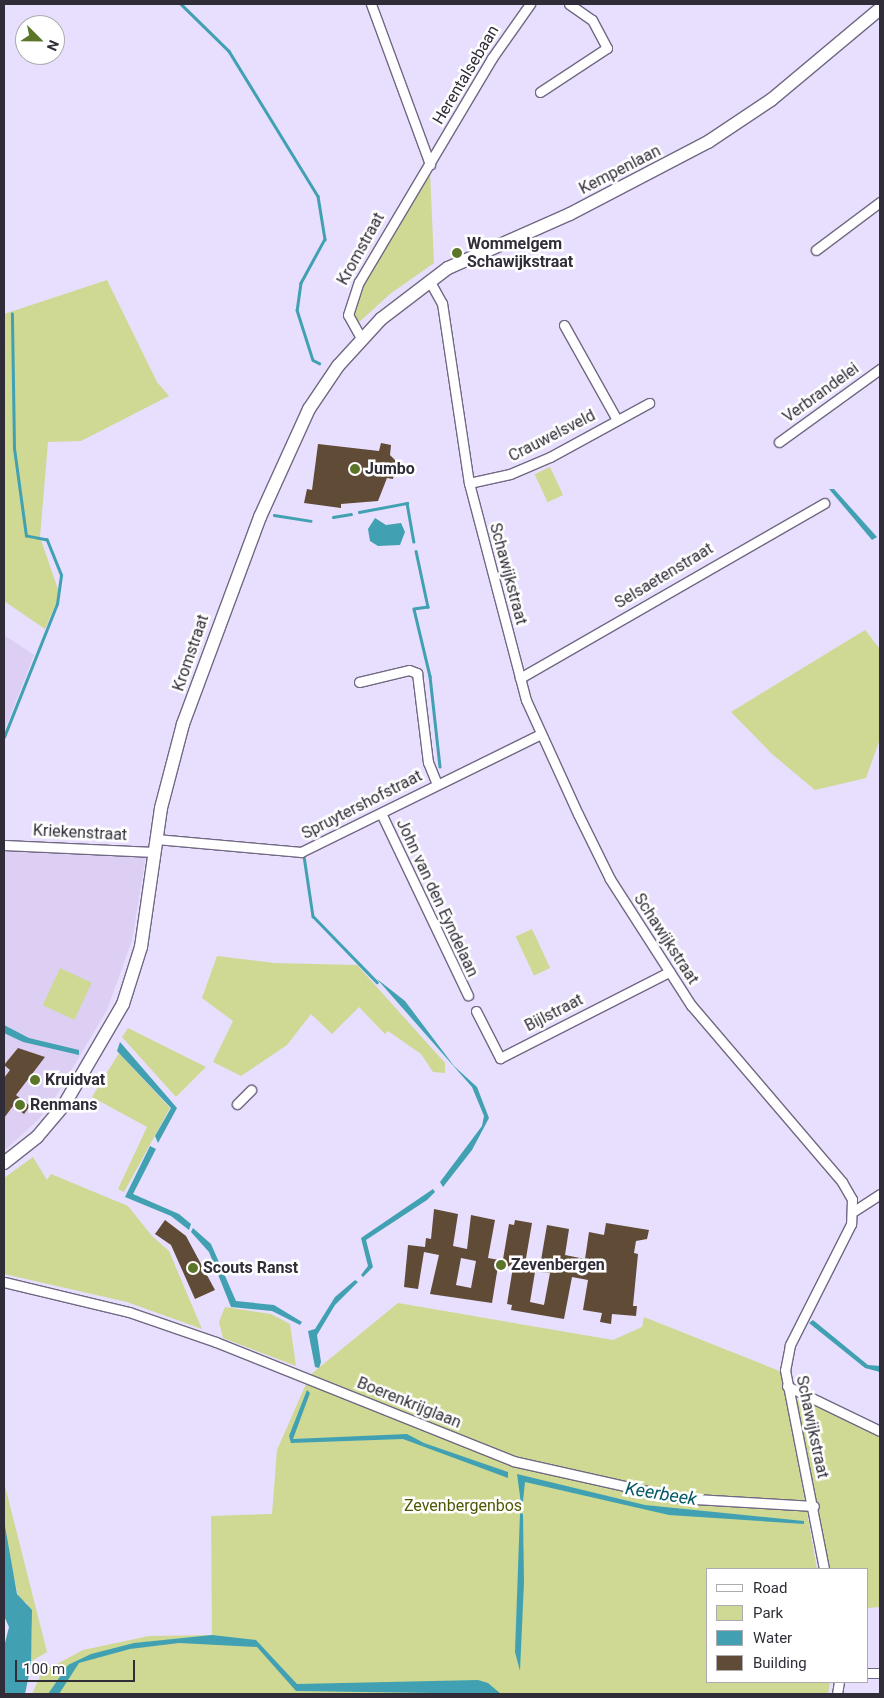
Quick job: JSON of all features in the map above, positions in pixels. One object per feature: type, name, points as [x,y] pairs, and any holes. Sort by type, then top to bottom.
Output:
[{"type":"main road","name":"Kempenlaan","points":[[361,338],[429,280],[459,261],[570,214],[708,142],[771,100],[880,9]]},
{"type":"main road","name":"Kromstraat","points":[[4,1163],[52,1121],[116,1017],[139,956],[156,839],[183,724],[260,517],[309,409],[361,338]]},
{"type":"street","points":[[370,4],[430,164]]},
{"type":"street","name":"Herentalsebaan","points":[[430,164],[498,48],[530,4]]},
{"type":"street","points":[[540,92],[607,48],[592,20],[569,4]]},
{"type":"street","name":"Kromstraat","points":[[361,338],[348,315],[349,305],[364,273],[430,164]]},
{"type":"street","points":[[816,250],[880,202]]},
{"type":"street","name":"Schawijkstraat","points":[[429,280],[443,307],[469,483],[520,678],[541,734],[593,848],[669,972],[725,1048],[842,1182],[854,1211],[851,1224],[786,1356],[787,1386],[814,1506],[824,1568]]},
{"type":"street","name":"Crauwelsveld","points":[[564,324],[616,418]]},
{"type":"street","name":"Verbrandelei","points":[[779,442],[880,368]]},
{"type":"street","name":"Crauwelsveld","points":[[469,483],[510,474],[550,457],[616,418],[649,403]]},
{"type":"street","name":"Selsaetenstraat","points":[[520,678],[824,503]]},
{"type":"street","points":[[359,682],[409,670],[417,673],[428,762],[437,784]]},
{"type":"street","name":"Spruytershofstraat","points":[[156,839],[301,852],[541,734]]},
{"type":"street","name":"John van den Eyndelaan","points":[[381,813],[468,995]]},
{"type":"street","name":"Kriekenstraat","points":[[4,845],[154,852]]},
{"type":"street","name":"Bijlstraat","points":[[476,1011],[500,1058],[669,972]]},
{"type":"street","points":[[237,1104],[251,1090]]},
{"type":"street","points":[[854,1211],[880,1194]]},
{"type":"street","name":"Boerenkrijglaan","points":[[4,1282],[129,1312],[216,1342],[513,1461],[678,1498],[814,1506]]},
{"type":"street","points":[[787,1386],[880,1431]]},
{"type":"shaded area","points":[[4,635],[34,655],[4,732]]},
{"type":"shaded area","points":[[4,847],[146,856],[132,940],[107,1010],[56,1096],[39,1119],[4,1151]]},
{"type":"green space","points":[[430,171],[434,263],[390,294],[357,324],[353,308],[365,280]]},
{"type":"green space","points":[[107,280],[157,382],[169,396],[81,441],[48,442],[40,537],[60,595],[45,629],[4,601],[4,314]]},
{"type":"green space","points":[[550,467],[563,495],[548,502],[535,474]]},
{"type":"green space","points":[[865,630],[880,649],[880,739],[866,778],[815,790],[772,754],[731,712]]},
{"type":"green space","points":[[532,929],[550,968],[534,976],[516,937]]},
{"type":"green space","points":[[217,956],[274,963],[357,965],[445,1063],[445,1073],[433,1072],[421,1054],[388,1031],[385,1034],[359,1007],[332,1034],[311,1014],[287,1045],[241,1076],[213,1062],[233,1021],[202,998]]},
{"type":"green space","points":[[60,968],[92,983],[74,1020],[43,1005]]},
{"type":"green space","points":[[128,1028],[206,1067],[176,1097],[122,1037]]},
{"type":"green space","points":[[119,1053],[170,1108],[124,1192],[118,1189],[147,1127],[92,1097]]},
{"type":"green space","points":[[33,1157],[47,1180],[51,1174],[128,1206],[152,1236],[169,1251],[202,1329],[127,1302],[4,1274],[4,1178]]},
{"type":"green space","name":"Zevenbergenbos","points":[[398,1303],[613,1340],[642,1327],[644,1317],[782,1372],[817,1568],[706,1568],[706,1683],[830,1683],[828,1694],[32,1694],[42,1672],[83,1650],[149,1636],[212,1635],[211,1516],[272,1514],[277,1450],[310,1375]]},
{"type":"green space","points":[[225,1307],[271,1314],[290,1324],[296,1366],[223,1338],[219,1322]]},
{"type":"green space","points":[[802,1398],[880,1433],[880,1607],[869,1608],[869,1568],[829,1568],[795,1400]]},
{"type":"green space","points":[[4,1482],[47,1652],[30,1662],[32,1628],[27,1603],[19,1600],[12,1568],[4,1519]]},
{"type":"water","points":[[829,489],[834,489],[877,537],[872,540]]},
{"type":"water","points":[[375,518],[386,525],[401,523],[405,532],[400,545],[378,546],[370,541],[368,529]]},
{"type":"water","points":[[377,979],[405,1001],[454,1066],[477,1087],[489,1118],[472,1150],[443,1187],[440,1182],[482,1126],[484,1116],[472,1087]]},
{"type":"water","points":[[4,1025],[29,1038],[79,1050],[79,1055],[23,1042],[4,1033]]},
{"type":"water","points":[[120,1042],[177,1108],[158,1143],[155,1136],[171,1108],[117,1051]]},
{"type":"water","points":[[150,1146],[156,1149],[133,1194],[179,1214],[191,1224],[189,1230],[171,1216],[125,1197]]},
{"type":"water","points":[[433,1189],[435,1192],[427,1200],[366,1240],[373,1267],[363,1277],[361,1275],[368,1266],[361,1238]]},
{"type":"water","points":[[193,1228],[211,1244],[236,1301],[274,1305],[302,1322],[300,1325],[272,1311],[231,1307],[209,1252],[191,1232]]},
{"type":"water","points":[[355,1280],[358,1282],[335,1305],[317,1335],[321,1362],[319,1368],[315,1367],[308,1331],[315,1329],[335,1297]]},
{"type":"water","points":[[813,1320],[868,1365],[880,1366],[880,1372],[865,1368],[809,1323]]},
{"type":"water","points":[[307,1390],[310,1393],[293,1439],[407,1434],[424,1443],[508,1472],[508,1478],[403,1439],[291,1443],[289,1436]]},
{"type":"water","points":[[517,1474],[645,1505],[804,1521],[804,1524],[669,1515],[525,1482],[522,1511]]},
{"type":"water","points":[[520,1513],[523,1514],[524,1582],[520,1671],[515,1652]]},
{"type":"water","points":[[4,1520],[17,1594],[32,1610],[31,1665],[25,1694],[4,1694],[4,1647],[9,1627],[4,1616]]},
{"type":"water","points":[[212,1635],[256,1640],[297,1684],[478,1680],[488,1683],[501,1694],[296,1691],[257,1647],[179,1643],[130,1649],[79,1663],[59,1694],[48,1694],[68,1665],[91,1654],[134,1643]]},
{"type":"building","name":"Jumbo","points":[[381,443],[391,445],[390,455],[396,461],[393,479],[387,478],[378,501],[341,504],[341,508],[304,503],[307,489],[312,490],[318,444],[379,451]]},
{"type":"building","points":[[18,1048],[45,1057],[16,1095],[30,1106],[24,1114],[13,1106],[4,1118],[4,1078],[10,1070],[4,1065]]},
{"type":"building","points":[[434,1209],[458,1214],[453,1246],[467,1249],[471,1215],[495,1220],[488,1258],[499,1260],[492,1303],[430,1294],[439,1255],[424,1252],[418,1289],[404,1287],[408,1245],[425,1247],[426,1238],[431,1239]],"holes":[[[461,1258],[476,1261],[471,1288],[456,1285]]]},
{"type":"building","name":"Scouts Ranst","points":[[165,1220],[186,1236],[215,1290],[195,1299],[171,1245],[155,1234]]},
{"type":"building","name":"Zevenbergen","points":[[515,1220],[532,1223],[525,1264],[536,1266],[530,1302],[544,1305],[550,1273],[539,1272],[547,1225],[569,1229],[565,1255],[585,1259],[589,1232],[604,1235],[606,1223],[649,1230],[647,1239],[636,1241],[634,1253],[638,1254],[633,1306],[637,1306],[636,1316],[612,1314],[611,1324],[600,1322],[602,1313],[583,1310],[588,1280],[572,1277],[564,1319],[511,1310],[512,1305],[507,1304],[513,1267],[502,1265],[509,1224],[514,1225]]},
{"type":"waterway","points":[[181,4],[229,51],[318,196],[325,239],[301,283],[297,310],[313,360],[319,363]]},
{"type":"waterway","points":[[4,737],[57,604],[61,575],[47,540],[26,536],[14,448],[12,314]]},
{"type":"waterway","points":[[359,512],[407,503],[414,541]]},
{"type":"waterway","points":[[333,517],[351,514]]},
{"type":"waterway","points":[[274,515],[311,521]]},
{"type":"waterway","points":[[416,551],[428,607],[414,609],[430,676],[440,766]]},
{"type":"waterway","points":[[304,856],[313,916],[377,982]]},
{"type":"place","name":"Wommelgem Schawijkstraat","points":[[457,253]]},
{"type":"place","name":"Jumbo","points":[[355,469]]},
{"type":"place","name":"Kruidvat","points":[[35,1080]]},
{"type":"place","name":"Renmans","points":[[20,1105]]},
{"type":"place","name":"Zevenbergen","points":[[501,1265]]},
{"type":"place","name":"Scouts Ranst","points":[[193,1268]]},
{"type":"water label","name":"Keerbeek","points":[[661,1494]]}]
